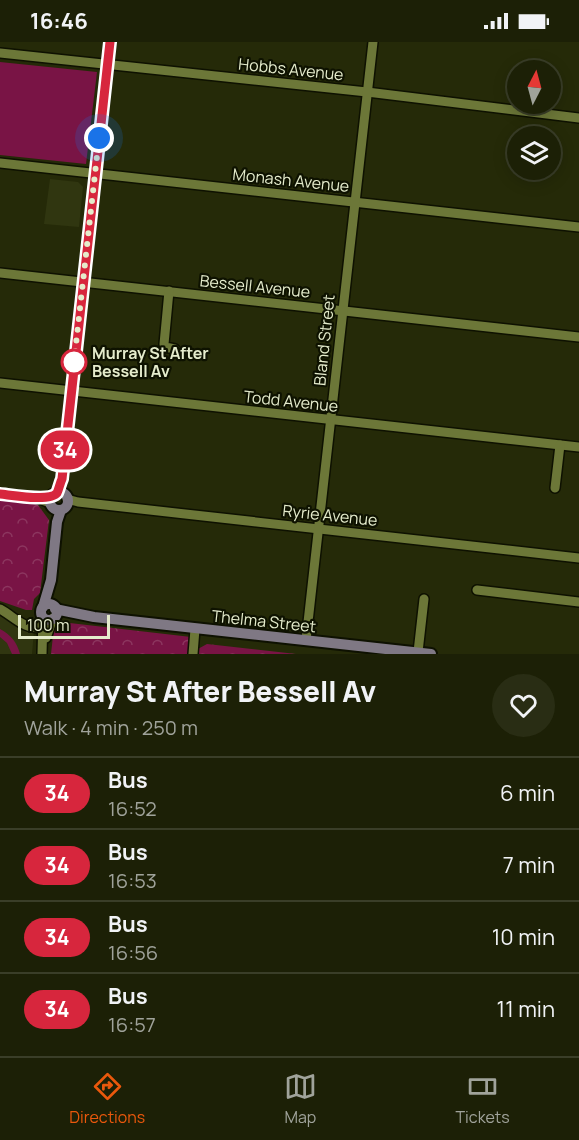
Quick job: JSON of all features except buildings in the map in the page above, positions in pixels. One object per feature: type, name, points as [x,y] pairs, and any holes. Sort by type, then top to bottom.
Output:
[{"type":"main road","points":[[49,615],[57,522],[110,42]]},
{"type":"main road","name":"Thelma Street","points":[[49,615],[94,617],[431,654]]},
{"type":"street","name":"Bland Street","points":[[306,640],[373,42]]},
{"type":"street","name":"Hobbs Avenue","points":[[0,53],[367,92],[579,118]]},
{"type":"street","name":"Monash Avenue","points":[[0,163],[579,227]]},
{"type":"street","name":"Bessell Avenue","points":[[0,273],[579,337]]},
{"type":"street","points":[[169,291],[164,346],[175,349]]},
{"type":"street","name":"Todd Avenue","points":[[0,383],[579,447]]},
{"type":"street","points":[[555,488],[560,445]]},
{"type":"street","name":"Ryrie Avenue","points":[[0,494],[579,558]]},
{"type":"street","points":[[477,590],[579,602]]},
{"type":"street","points":[[418,652],[424,599]]},
{"type":"street","name":"Thelma Street","points":[[0,609],[25,626],[49,615]]},
{"type":"street","points":[[42,652],[49,615]]},
{"type":"street","points":[[193,654],[195,629]]},
{"type":"shaded area","points":[[50,179],[78,182],[83,187],[79,227],[44,224]]},
{"type":"shaded area","points":[[0,613],[13,623],[34,631],[32,654],[0,654]]},
{"type":"green space","points":[[0,62],[97,72],[86,164],[0,155]]},
{"type":"green space","points":[[0,500],[38,505],[49,520],[40,593],[34,599],[32,610],[0,601]]},
{"type":"green space","points":[[61,622],[191,637],[196,650],[207,644],[296,654],[51,654],[54,627]]},
{"type":"green space","points":[[0,629],[13,639],[20,654],[12,654],[7,643],[0,637]]},
{"type":"bus line","name":"34","points":[[0,494],[38,498],[52,497],[57,493],[62,479],[110,42]]},
{"type":"place","name":"Murray St After Bessell Av","points":[[74,362]]},
{"type":"route","points":[[74,362],[99,138]]}]
